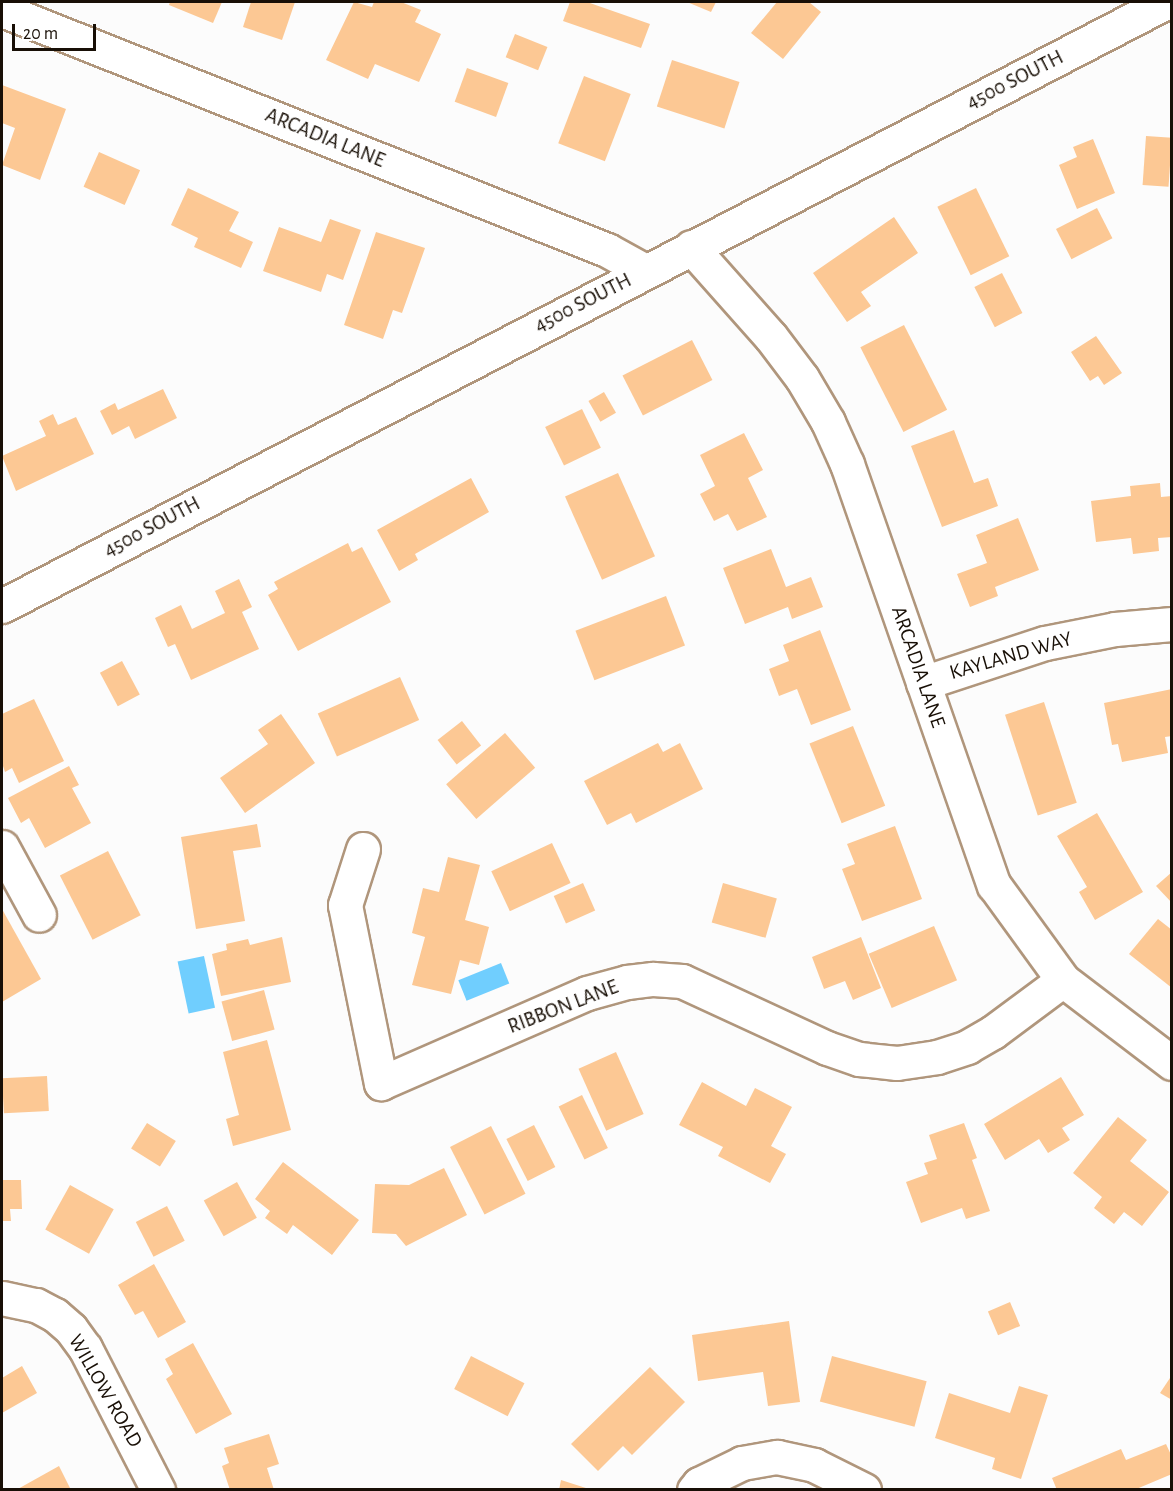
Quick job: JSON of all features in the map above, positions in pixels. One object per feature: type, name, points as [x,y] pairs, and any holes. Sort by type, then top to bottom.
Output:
[{"type":"street","name":"4500 SOUTH","points":[[2,606],[1166,2]]},
{"type":"street","name":"ARCADIA LANE","points":[[2,10],[596,246],[645,271]]},
{"type":"street","name":"ARCADIA LANE","points":[[691,247],[771,337],[811,392],[828,422],[847,464],[994,885],[1063,980],[1172,1063]]},
{"type":"street","name":"KAYLAND WAY","points":[[923,683],[1044,643],[1115,629],[1172,624]]},
{"type":"street","points":[[2,847],[39,915]]},
{"type":"street","name":"RIBBON LANE","points":[[363,849],[345,905],[381,1083],[587,993],[627,982],[652,979],[682,981],[827,1047],[859,1059],[897,1063],[936,1057],[967,1047],[993,1032],[1063,980]]},
{"type":"street","name":"WILLOW ROAD","points":[[2,1298],[36,1305],[55,1315],[71,1329],[85,1348],[158,1490]]},
{"type":"street","points":[[694,1490],[699,1484],[742,1463],[777,1457],[814,1465],[864,1490]]},
{"type":"water","points":[[204,956],[215,1008],[189,1013],[178,962]]},
{"type":"water","points":[[501,963],[509,983],[467,1001],[458,980]]},
{"type":"building","points":[[170,2],[222,2],[213,23],[169,5]]},
{"type":"building","points":[[251,2],[295,2],[282,40],[243,27]]},
{"type":"building","points":[[354,2],[372,7],[374,2],[401,2],[421,10],[415,22],[441,34],[419,82],[375,64],[368,79],[326,60]]},
{"type":"building","points":[[570,2],[587,2],[650,24],[641,48],[563,21]]},
{"type":"building","points":[[687,2],[716,2],[711,12]]},
{"type":"building","points":[[777,2],[809,2],[821,12],[783,59],[751,33]]},
{"type":"building","points":[[515,34],[547,47],[538,70],[506,57]]},
{"type":"building","points":[[672,60],[740,82],[724,129],[657,107]]},
{"type":"building","points":[[467,68],[508,83],[496,117],[455,102]]},
{"type":"building","points":[[584,76],[631,94],[605,161],[558,143]]},
{"type":"building","points":[[2,85],[66,109],[40,180],[2,165],[15,128],[2,123]]},
{"type":"building","points":[[1146,136],[1172,138],[1169,187],[1143,185]]},
{"type":"building","points":[[1093,139],[1115,193],[1077,209],[1059,165],[1077,157],[1073,147]]},
{"type":"building","points":[[99,152],[140,170],[125,205],[84,187]]},
{"type":"building","points":[[188,188],[239,212],[229,231],[253,242],[241,268],[194,247],[198,238],[171,225]]},
{"type":"building","points":[[976,188],[1009,256],[971,275],[937,207]]},
{"type":"building","points":[[1097,208],[1112,238],[1071,259],[1056,229]]},
{"type":"building","points":[[894,217],[918,253],[861,292],[871,306],[847,322],[813,273]]},
{"type":"building","points":[[330,219],[361,230],[343,280],[327,274],[321,292],[263,271],[279,227],[321,242]]},
{"type":"building","points":[[376,232],[425,248],[402,313],[393,310],[383,339],[344,325]]},
{"type":"building","points":[[1002,273],[1022,313],[995,327],[974,287]]},
{"type":"building","points":[[904,325],[947,410],[903,432],[860,347]]},
{"type":"building","points":[[1096,336],[1122,373],[1104,385],[1098,376],[1090,381],[1071,352]]},
{"type":"building","points":[[692,340],[712,380],[643,416],[623,375]]},
{"type":"building","points":[[163,389],[177,418],[135,439],[129,426],[112,435],[100,411],[115,403],[118,410]]},
{"type":"building","points":[[604,392],[616,413],[600,422],[588,401]]},
{"type":"building","points":[[582,409],[601,448],[564,466],[545,427]]},
{"type":"building","points":[[53,414],[58,425],[76,417],[94,454],[16,491],[2,456],[46,436],[39,421]]},
{"type":"building","points":[[954,430],[974,483],[988,478],[998,506],[942,527],[911,446]]},
{"type":"building","points":[[744,433],[763,470],[748,478],[767,517],[737,531],[728,514],[714,521],[700,494],[715,486],[700,455]]},
{"type":"building","points":[[618,473],[655,556],[602,580],[565,497]]},
{"type":"building","points":[[471,478],[489,512],[415,554],[418,560],[399,571],[377,530]]},
{"type":"building","points":[[1160,483],[1161,497],[1172,496],[1172,537],[1158,538],[1159,551],[1133,554],[1131,538],[1096,542],[1091,501],[1131,496],[1130,486]]},
{"type":"building","points":[[1018,518],[1039,570],[995,587],[998,596],[970,607],[957,574],[987,563],[976,535]]},
{"type":"building","points":[[348,543],[352,552],[362,547],[391,602],[298,651],[268,595],[278,589],[274,582]]},
{"type":"building","points":[[771,549],[786,587],[811,577],[823,607],[792,619],[788,607],[745,624],[723,568]]},
{"type":"building","points":[[239,579],[252,607],[242,612],[259,649],[191,680],[175,644],[168,647],[155,618],[181,605],[192,629],[225,613],[215,591]]},
{"type":"building","points":[[666,596],[685,645],[594,680],[575,631]]},
{"type":"building","points":[[820,630],[851,710],[811,725],[797,689],[779,696],[769,669],[789,661],[783,645]]},
{"type":"building","points":[[122,661],[140,695],[118,706],[100,673]]},
{"type":"building","points":[[400,677],[419,720],[337,757],[318,714]]},
{"type":"building","points":[[1172,689],[1172,736],[1165,737],[1168,753],[1122,762],[1118,744],[1112,745],[1104,703]]},
{"type":"building","points":[[34,699],[64,761],[19,783],[12,768],[5,772],[2,763],[2,714]]},
{"type":"building","points":[[1044,702],[1077,803],[1038,815],[1005,715]]},
{"type":"building","points":[[281,714],[315,763],[245,813],[220,778],[268,744],[258,730]]},
{"type":"building","points":[[462,721],[481,745],[457,765],[438,740]]},
{"type":"building","points":[[853,726],[885,806],[842,823],[809,744]]},
{"type":"building","points":[[505,733],[535,768],[476,819],[446,784]]},
{"type":"building","points":[[658,743],[663,752],[680,743],[703,789],[636,823],[631,813],[607,825],[584,781]]},
{"type":"building","points":[[69,766],[79,785],[72,788],[91,823],[45,848],[29,818],[21,823],[8,798]]},
{"type":"building","points":[[1097,813],[1143,892],[1095,920],[1079,892],[1087,887],[1057,836]]},
{"type":"building","points":[[257,824],[261,847],[233,851],[245,921],[196,929],[181,837]]},
{"type":"building","points":[[895,826],[922,899],[862,921],[842,869],[855,864],[847,844]]},
{"type":"building","points":[[552,843],[571,883],[510,911],[491,871]]},
{"type":"building","points":[[108,851],[141,915],[93,940],[60,876]]},
{"type":"building","points":[[448,857],[480,865],[465,920],[489,927],[479,965],[460,960],[451,994],[412,985],[425,937],[412,933],[423,888],[439,892]]},
{"type":"building","points":[[1172,872],[1172,903],[1156,886]]},
{"type":"building","points":[[583,883],[595,910],[566,923],[554,896]]},
{"type":"building","points":[[723,883],[777,898],[766,938],[712,922]]},
{"type":"building","points":[[2,909],[41,979],[2,1002]]},
{"type":"building","points":[[1158,919],[1172,930],[1172,988],[1129,954]]},
{"type":"building","points":[[934,926],[957,980],[892,1008],[869,954]]},
{"type":"building","points":[[282,937],[291,982],[221,996],[212,954],[227,950],[226,944],[248,939],[250,945]]},
{"type":"building","points":[[861,937],[881,988],[853,1000],[845,981],[824,989],[812,957]]},
{"type":"building","points":[[264,990],[275,1030],[232,1041],[221,1001]]},
{"type":"building","points":[[267,1040],[291,1130],[233,1146],[226,1119],[239,1115],[223,1052]]},
{"type":"building","points":[[616,1052],[644,1114],[606,1131],[579,1069]]},
{"type":"building","points":[[47,1076],[49,1111],[4,1113],[2,1078]]},
{"type":"building","points":[[1061,1077],[1084,1115],[1062,1128],[1070,1140],[1048,1153],[1039,1139],[1005,1160],[984,1124]]},
{"type":"building","points":[[702,1082],[746,1106],[755,1088],[792,1107],[771,1146],[786,1154],[770,1183],[718,1156],[723,1147],[679,1125]]},
{"type":"building","points":[[582,1095],[608,1148],[584,1159],[559,1106]]},
{"type":"building","points":[[1118,1117],[1147,1140],[1130,1161],[1169,1192],[1142,1226],[1124,1212],[1114,1224],[1094,1208],[1102,1197],[1073,1173]]},
{"type":"building","points":[[147,1123],[176,1141],[160,1166],[131,1148]]},
{"type":"building","points":[[964,1123],[977,1158],[972,1160],[990,1211],[966,1219],[962,1208],[921,1223],[906,1182],[928,1174],[924,1163],[937,1159],[929,1135]]},
{"type":"building","points":[[534,1125],[555,1167],[528,1181],[506,1139]]},
{"type":"building","points":[[491,1126],[526,1194],[485,1215],[450,1147]]},
{"type":"building","points":[[283,1162],[359,1220],[332,1255],[293,1225],[287,1234],[265,1218],[270,1211],[255,1199]]},
{"type":"building","points":[[444,1168],[467,1215],[406,1246],[396,1234],[372,1233],[375,1184],[409,1185]]},
{"type":"building","points":[[2,1180],[21,1180],[22,1209],[10,1209],[11,1221],[2,1221]]},
{"type":"building","points":[[237,1182],[257,1218],[224,1236],[204,1200]]},
{"type":"building","points":[[70,1185],[114,1209],[89,1254],[45,1230]]},
{"type":"building","points":[[167,1206],[185,1241],[154,1257],[136,1222]]},
{"type":"building","points":[[154,1264],[186,1322],[158,1338],[143,1311],[135,1315],[118,1285]]},
{"type":"building","points":[[1010,1302],[1020,1326],[998,1335],[988,1311]]},
{"type":"building","points":[[789,1321],[800,1402],[768,1406],[763,1372],[698,1381],[692,1335]]},
{"type":"building","points":[[193,1343],[232,1414],[196,1434],[166,1379],[173,1374],[165,1359]]},
{"type":"building","points":[[471,1356],[524,1383],[508,1416],[454,1389]]},
{"type":"building","points":[[832,1356],[927,1381],[914,1427],[820,1401]]},
{"type":"building","points":[[22,1366],[37,1393],[2,1413],[2,1378]]},
{"type":"building","points":[[650,1367],[685,1402],[632,1455],[623,1446],[598,1471],[571,1444]]},
{"type":"building","points":[[1172,1375],[1172,1400],[1160,1393]]},
{"type":"building","points":[[1019,1386],[1048,1395],[1021,1479],[992,1469],[995,1458],[935,1438],[949,1393],[1010,1413]]},
{"type":"building","points":[[269,1434],[279,1464],[267,1468],[274,1490],[230,1490],[222,1466],[229,1463],[224,1448]]},
{"type":"building","points":[[1166,1444],[1172,1457],[1172,1474],[1134,1490],[1057,1490],[1052,1478],[1121,1449],[1126,1460]]},
{"type":"building","points":[[59,1466],[71,1490],[16,1490]]},
{"type":"building","points":[[561,1480],[589,1489],[589,1490],[559,1490]]}]
